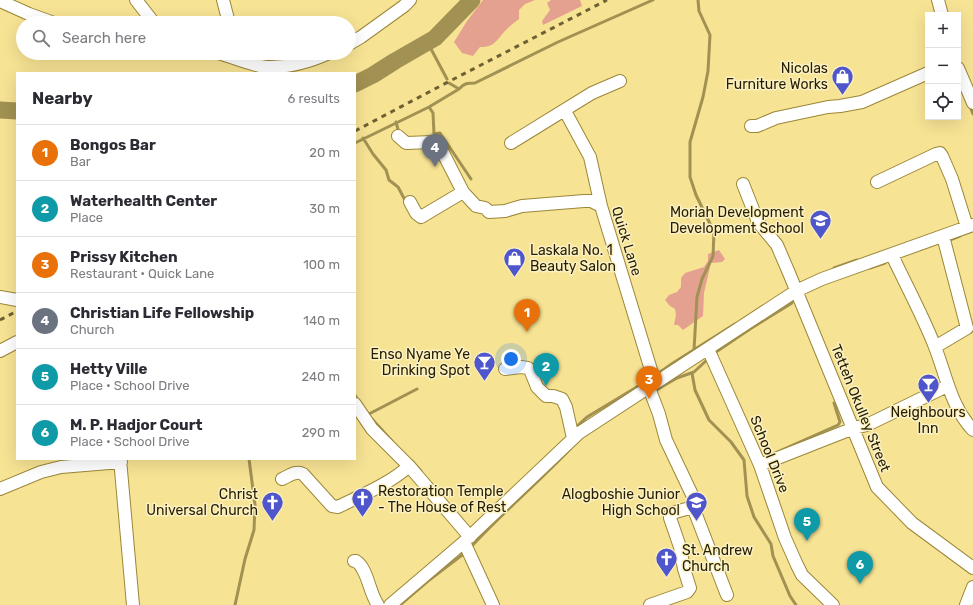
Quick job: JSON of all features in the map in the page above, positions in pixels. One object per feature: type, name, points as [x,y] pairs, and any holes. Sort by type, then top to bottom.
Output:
[{"type":"street","points":[[136,0],[149,16]]},
{"type":"street","points":[[223,0],[227,16]]},
{"type":"street","points":[[356,40],[410,0]]},
{"type":"street","points":[[938,0],[941,12]]},
{"type":"street","points":[[0,1],[35,16]]},
{"type":"street","points":[[248,60],[265,67],[300,64],[311,60]]},
{"type":"street","points":[[751,126],[757,126],[776,118],[828,107],[862,102],[925,74]]},
{"type":"street","points":[[961,75],[973,103]]},
{"type":"street","points":[[511,143],[592,93],[620,81]]},
{"type":"street","name":"Quick Lane","points":[[564,111],[590,157],[601,206],[652,385],[651,394],[659,414],[666,440],[695,501],[695,505],[693,507],[727,594]]},
{"type":"street","points":[[398,136],[406,143],[433,142],[439,145],[463,192],[476,206],[485,208],[489,212],[505,211],[522,206],[584,201],[595,202],[601,206]]},
{"type":"street","points":[[390,605],[467,539],[573,438],[652,385],[796,291],[822,279],[970,226],[952,179],[940,153],[877,182]]},
{"type":"street","name":"Tetteh Okulley Street","points":[[743,184],[758,222],[777,245],[878,487],[912,523],[973,568]]},
{"type":"street","points":[[410,202],[416,213],[421,217],[463,192]]},
{"type":"street","points":[[935,347],[970,330],[943,236]]},
{"type":"street","points":[[892,255],[935,347],[947,386],[962,417],[973,430]]},
{"type":"street","points":[[0,297],[16,300]]},
{"type":"street","points":[[0,350],[16,342]]},
{"type":"street","name":"School Drive","points":[[708,349],[760,464],[785,538],[802,575],[833,605]]},
{"type":"street","points":[[505,369],[521,367],[528,368],[537,387],[546,396],[553,396],[562,399],[566,407],[573,438]]},
{"type":"street","points":[[760,464],[867,424],[947,386]]},
{"type":"street","points":[[356,405],[372,429],[409,466],[467,539],[493,605]]},
{"type":"street","points":[[0,489],[41,472],[61,467],[120,460],[133,605]]},
{"type":"street","points":[[282,479],[296,472],[300,472],[332,506],[338,507],[403,472],[409,466]]},
{"type":"street","points":[[650,605],[687,592],[690,588],[670,515],[672,513],[693,507]]},
{"type":"street","points":[[354,561],[356,561],[362,568],[372,595],[378,605]]},
{"type":"street","points":[[966,605],[973,587]]},
{"type":"shaded area","points":[[483,0],[535,0],[525,4],[519,10],[519,19],[493,44],[490,46],[480,47],[473,56],[462,53],[454,42],[467,21]]},
{"type":"shaded area","points":[[551,0],[580,0],[582,6],[543,25],[542,21],[550,10],[547,3]]},
{"type":"shaded area","points":[[719,250],[725,259],[722,262],[711,263],[704,293],[703,316],[683,330],[678,325],[674,325],[676,315],[675,309],[665,300],[669,295],[677,292],[681,287],[681,278],[685,273],[704,267],[708,261],[708,254]]},
{"type":"waterway","points":[[356,84],[435,38],[472,0]]},
{"type":"waterway","points":[[356,143],[429,107],[459,89],[464,84],[475,83],[558,42],[653,0]]},
{"type":"waterway","points":[[694,350],[697,297],[702,279],[713,256],[714,232],[696,195],[690,177],[690,142],[703,97],[708,71],[710,35],[699,11],[698,0]]},
{"type":"waterway","points":[[435,38],[431,49],[447,79]]},
{"type":"waterway","points":[[449,83],[459,89]]},
{"type":"waterway","points":[[970,106],[973,114]]},
{"type":"waterway","points":[[429,107],[433,113],[434,134],[440,133],[471,179]]},
{"type":"waterway","points":[[0,110],[16,111]]},
{"type":"waterway","points":[[396,122],[399,133]]},
{"type":"waterway","points":[[363,138],[373,154],[386,170],[389,180],[398,187],[406,202]]},
{"type":"waterway","points":[[947,241],[960,236]]},
{"type":"waterway","points":[[834,268],[857,260]]},
{"type":"waterway","points":[[870,268],[885,263]]},
{"type":"waterway","points":[[713,354],[792,303]]},
{"type":"waterway","points":[[656,375],[735,324]]},
{"type":"waterway","points":[[653,392],[677,378],[694,372],[709,358]]},
{"type":"waterway","points":[[692,373],[695,390],[709,420],[731,442],[744,460],[747,496],[754,517],[771,544],[773,556],[790,596],[796,605]]},
{"type":"waterway","points":[[575,428],[587,417],[650,379]]},
{"type":"waterway","points":[[367,415],[417,389]]},
{"type":"waterway","points":[[356,397],[359,402]]},
{"type":"waterway","points":[[775,453],[838,425],[840,422],[834,403]]},
{"type":"waterway","points":[[372,419],[392,441]]},
{"type":"waterway","points":[[470,548],[570,449]]},
{"type":"waterway","points":[[235,605],[245,559],[254,530],[255,505],[249,460]]},
{"type":"waterway","points":[[412,461],[421,471]]},
{"type":"waterway","points":[[400,605],[466,552]]},
{"type":"railway","points":[[356,130],[607,0]]},
{"type":"railway","points":[[0,320],[16,312]]},
{"type":"place","name":"Nicolas Furniture Works","points":[[843,96]]},
{"type":"place","name":"Christian Life Fellowship","points":[[435,167]]},
{"type":"place","name":"Moriah Development Development School","points":[[820,240]]},
{"type":"place","name":"Laskala No. 1 Beauty Salon","points":[[514,278]]},
{"type":"place","name":"Bongos Bar","points":[[527,332]]},
{"type":"place","name":"Enso Nyame Ye Drinking Spot","points":[[485,382]]},
{"type":"place","name":"Waterhealth Center","points":[[546,386]]},
{"type":"place","name":"Prissy Kitchen","points":[[649,399]]},
{"type":"place","name":"Neighbours Inn","points":[[928,404]]},
{"type":"place","name":"Restoration Temple - The House of Rest","points":[[362,518]]},
{"type":"place","name":"Christ Universal Church","points":[[273,522]]},
{"type":"place","name":"Alogboshie Junior High School","points":[[696,522]]},
{"type":"place","name":"Hetty Ville","points":[[807,541]]},
{"type":"place","name":"St. Andrew Church","points":[[666,578]]},
{"type":"place","name":"M. P. Hadjor Court","points":[[860,584]]}]
